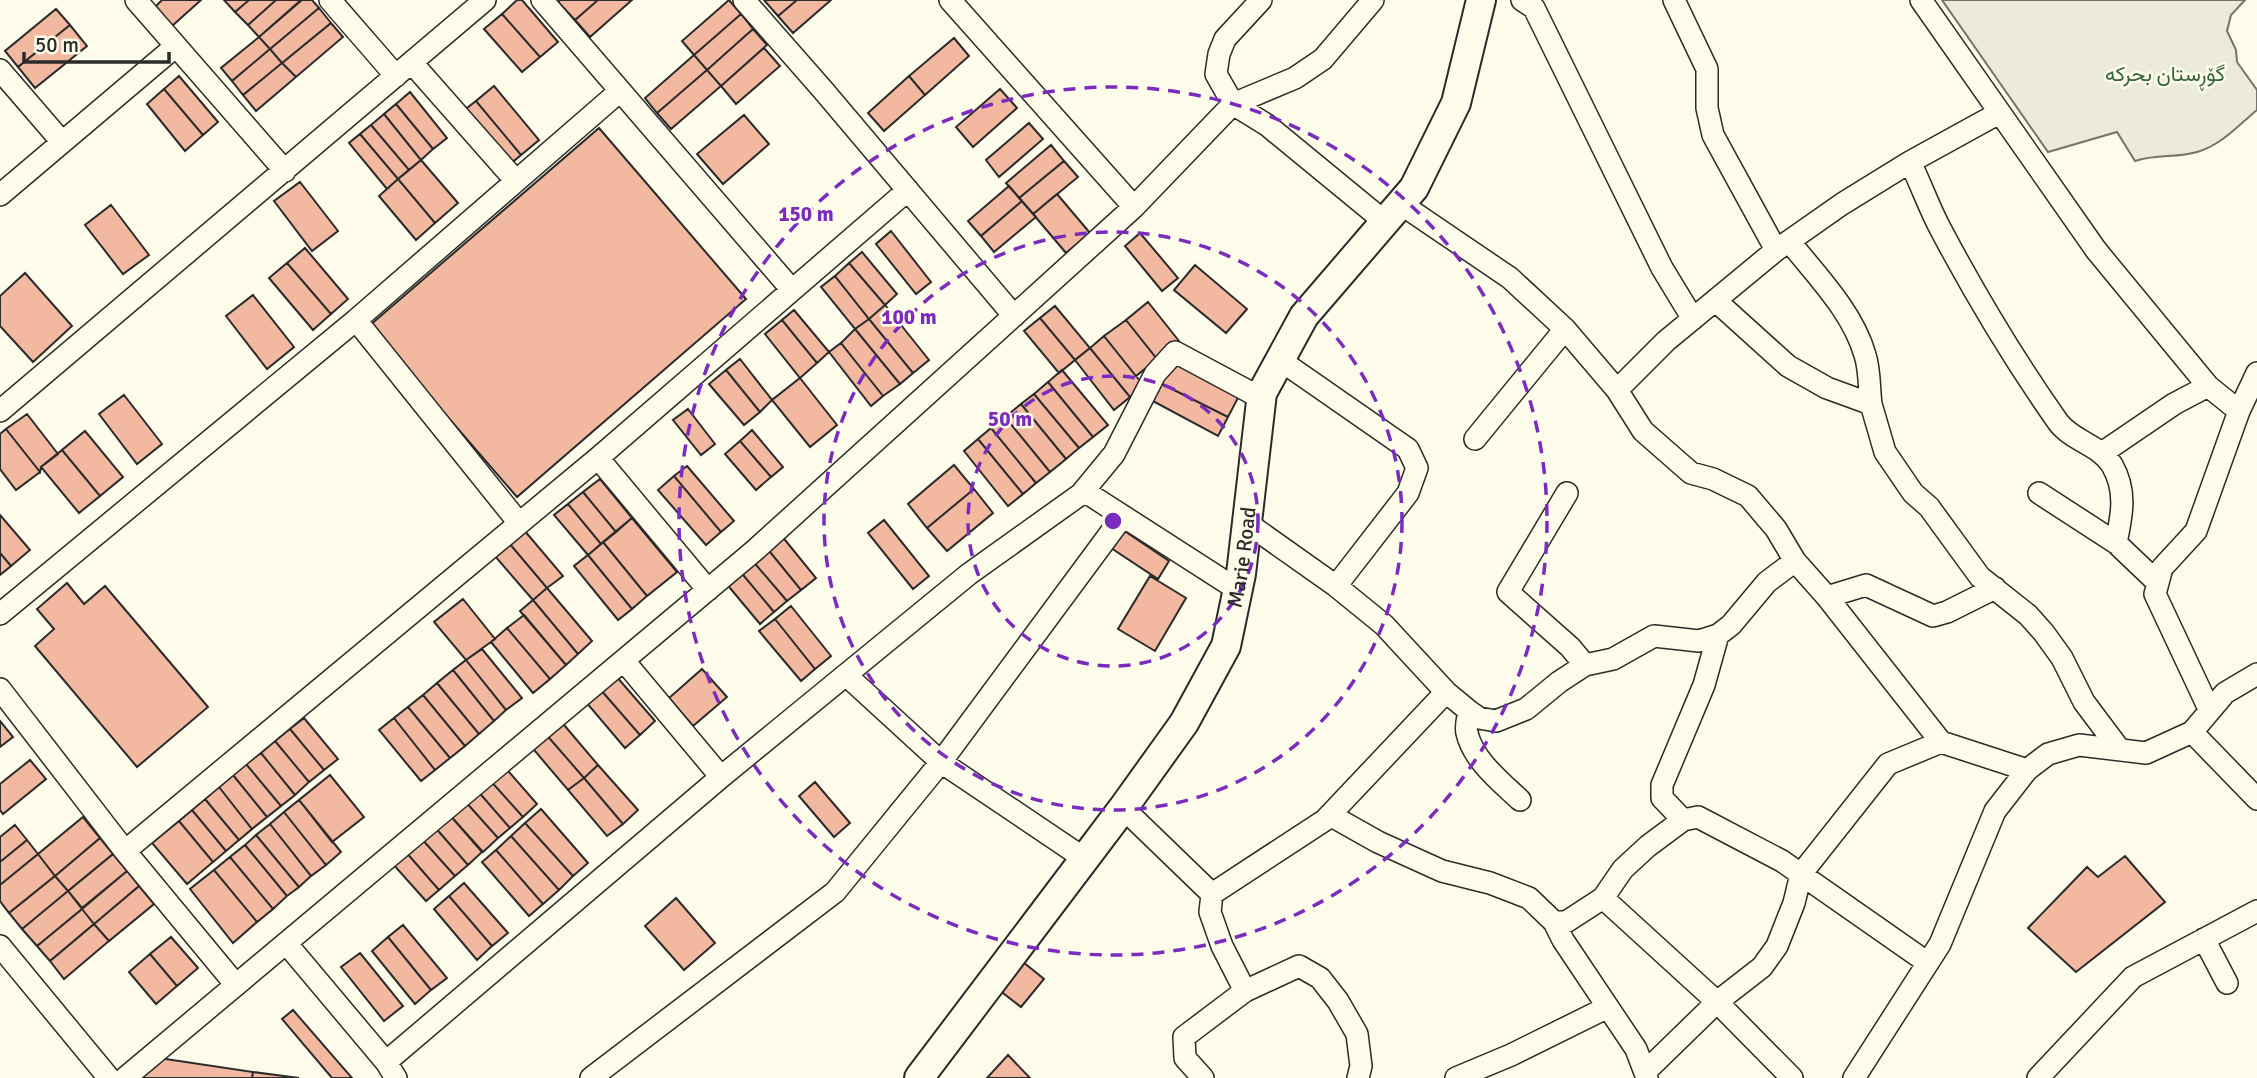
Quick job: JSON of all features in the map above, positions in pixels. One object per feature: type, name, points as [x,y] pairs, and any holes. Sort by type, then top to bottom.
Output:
[{"type":"main road","name":"Marie Road","points":[[919,1078],[1124,808],[1184,723],[1227,646],[1238,590],[1262,393],[1304,316],[1414,188],[1456,103],[1480,0]]},
{"type":"street","points":[[136,0],[285,171]]},
{"type":"street","points":[[330,0],[404,69],[516,181]]},
{"type":"street","points":[[0,411],[485,0]]},
{"type":"street","points":[[542,0],[792,290]]},
{"type":"street","points":[[744,0],[1014,316]]},
{"type":"street","points":[[950,0],[1134,206]]},
{"type":"street","points":[[1261,0],[1225,38],[1219,54],[1216,74],[1233,104],[1393,213],[1510,278],[1565,329],[1617,390],[1643,431],[1691,473],[1713,478],[1748,496],[1776,529],[1795,561],[1827,597],[1941,742],[2027,770]]},
{"type":"street","points":[[125,1078],[754,551],[1134,206],[1233,104],[1295,78],[1322,59],[1373,0]]},
{"type":"street","points":[[1522,0],[1534,8],[1662,268],[1693,319]]},
{"type":"street","points":[[1674,0],[1707,69],[1707,108],[1713,135],[1783,245],[1830,293],[1850,322],[1865,355],[1871,404],[1885,452],[1913,493],[1928,507],[1980,578],[2028,615],[2043,633],[2062,658],[2084,702],[2120,750]]},
{"type":"street","points":[[1921,0],[2096,250],[2208,386],[2239,411]]},
{"type":"street","points":[[0,195],[176,46]]},
{"type":"street","points":[[0,70],[62,142]]},
{"type":"street","points":[[0,614],[356,320],[620,91]]},
{"type":"street","points":[[1617,390],[1666,341],[1783,245],[1910,162],[1999,113]]},
{"type":"street","points":[[1910,162],[1941,229],[2012,354],[2061,426],[2102,453],[2111,464],[2120,482],[2123,506],[2116,543]]},
{"type":"street","points":[[124,851],[598,458],[908,190]]},
{"type":"street","points":[[1716,301],[1788,366],[1827,388],[1871,404]]},
{"type":"street","points":[[356,320],[519,523]]},
{"type":"street","points":[[1475,439],[1565,329]]},
{"type":"street","points":[[286,943],[391,1070],[721,777],[969,574],[1084,491],[1114,454],[1155,374],[1175,352],[1261,398]]},
{"type":"street","points":[[1280,360],[1408,449],[1417,468],[1408,493],[1336,586]]},
{"type":"street","points":[[2210,710],[2155,594],[2162,568],[2196,531],[2239,411],[2257,373]]},
{"type":"street","points":[[2102,453],[2174,404],[2208,386]]},
{"type":"street","points":[[598,458],[708,590]]},
{"type":"street","points":[[1084,491],[1238,590]]},
{"type":"street","points":[[2039,492],[2116,543],[2158,583]]},
{"type":"street","points":[[1567,493],[1508,592],[1570,647],[1585,665]]},
{"type":"street","points":[[591,1078],[835,892],[941,762],[1123,516]]},
{"type":"street","points":[[1247,523],[1336,586],[1384,625],[1446,692],[1469,711],[1479,718],[1496,721],[1526,709],[1585,665],[1613,659],[1654,636],[1699,641],[1718,635],[1731,625],[1767,582],[1795,561]]},
{"type":"street","points":[[1827,597],[1866,585],[1933,616],[1947,612],[1995,588]]},
{"type":"street","points":[[1683,820],[1662,798],[1662,785],[1704,685],[1718,635]]},
{"type":"street","points":[[624,661],[721,777]]},
{"type":"street","points":[[1854,1078],[1940,944],[1995,811],[2027,770],[2048,754],[2079,745],[2146,753],[2192,732],[2225,693],[2257,674]]},
{"type":"street","points":[[846,675],[941,762],[1085,859]]},
{"type":"street","points":[[0,689],[124,851],[236,985]]},
{"type":"street","points":[[1212,894],[1325,820],[1446,692]]},
{"type":"street","points":[[1469,711],[1466,732],[1475,751],[1520,800]]},
{"type":"street","points":[[2192,732],[2257,799]]},
{"type":"street","points":[[1330,815],[1378,842],[1442,871],[1490,883],[1529,898],[1553,922],[1636,1049],[1646,1075],[1717,1002],[1762,967],[1777,946],[1794,904],[1801,874],[1888,764],[1941,742]]},
{"type":"street","points":[[1124,808],[1212,894]]},
{"type":"street","points":[[1553,922],[1566,922],[1603,898],[1623,869],[1648,846],[1683,820],[1698,817],[1782,861],[1927,963]]},
{"type":"street","points":[[1212,894],[1210,912],[1222,946],[1245,991]]},
{"type":"street","points":[[1603,898],[1717,1002],[1792,1078]]},
{"type":"street","points":[[2040,1077],[2133,977],[2257,911]]},
{"type":"street","points":[[2204,939],[2227,984]]},
{"type":"street","points":[[0,946],[109,1078]]},
{"type":"street","points":[[1203,1078],[1185,1058],[1184,1037],[1245,991],[1299,966],[1320,978],[1357,1034],[1362,1066],[1359,1078]]},
{"type":"street","points":[[1456,1078],[1511,1055],[1608,1007]]},
{"type":"green space","name":"گۆڕستان بحركه‌","points":[[1942,0],[2245,0],[2231,15],[2227,31],[2236,50],[2237,62],[2257,90],[2257,110],[2221,140],[2189,154],[2135,161],[2117,132],[2048,152]]},
{"type":"building","points":[[162,0],[201,0],[172,26],[155,7]]},
{"type":"building","points":[[224,0],[249,0],[235,12]]},
{"type":"building","points":[[249,0],[276,0],[248,25],[235,12]]},
{"type":"building","points":[[276,0],[301,0],[259,37],[248,25]]},
{"type":"building","points":[[302,0],[312,0],[319,8],[270,49],[259,37]]},
{"type":"building","points":[[517,0],[522,0],[558,42],[540,57],[502,14]]},
{"type":"building","points":[[598,0],[575,20],[558,2]]},
{"type":"building","points":[[598,0],[632,0],[590,37],[575,20]]},
{"type":"building","points":[[729,0],[741,14],[694,55],[682,41]]},
{"type":"building","points":[[764,0],[797,0],[778,16]]},
{"type":"building","points":[[797,0],[831,0],[793,33],[778,16]]},
{"type":"building","points":[[319,8],[331,23],[282,63],[270,49]]},
{"type":"building","points":[[56,9],[70,25],[18,67],[5,51]]},
{"type":"building","points":[[502,14],[540,57],[522,72],[484,29]]},
{"type":"building","points":[[741,14],[753,29],[707,70],[694,55]]},
{"type":"building","points":[[331,23],[343,37],[296,77],[282,63]]},
{"type":"building","points":[[70,25],[87,46],[35,88],[18,67]]},
{"type":"building","points":[[753,29],[767,45],[721,86],[707,70]]},
{"type":"building","points":[[259,37],[270,49],[232,81],[221,68]]},
{"type":"building","points":[[954,38],[969,56],[925,95],[909,76]]},
{"type":"building","points":[[764,48],[780,66],[736,104],[721,86]]},
{"type":"building","points":[[270,49],[282,63],[243,95],[232,81]]},
{"type":"building","points":[[694,55],[707,70],[657,113],[645,98]]},
{"type":"building","points":[[282,63],[296,77],[256,111],[243,95]]},
{"type":"building","points":[[707,70],[721,86],[671,129],[657,113]]},
{"type":"building","points":[[179,76],[218,122],[203,135],[164,89]]},
{"type":"building","points":[[909,76],[925,95],[884,131],[868,113]]},
{"type":"building","points":[[494,86],[539,140],[521,155],[476,101]]},
{"type":"building","points":[[164,89],[203,135],[185,151],[147,104]]},
{"type":"building","points":[[1000,89],[1017,108],[973,147],[956,127]]},
{"type":"building","points":[[410,92],[447,138],[433,149],[396,104]]},
{"type":"building","points":[[476,101],[521,155],[503,170],[458,115]]},
{"type":"building","points":[[396,104],[433,149],[421,160],[384,114]]},
{"type":"building","points":[[384,114],[421,160],[409,170],[371,125]]},
{"type":"building","points":[[744,115],[769,144],[723,184],[697,154]]},
{"type":"building","points":[[1029,123],[1043,139],[999,177],[986,160]]},
{"type":"building","points":[[371,125],[409,170],[398,179],[360,134]]},
{"type":"building","points":[[599,128],[746,299],[517,497],[369,326]]},
{"type":"building","points":[[360,134],[398,179],[387,189],[349,143]]},
{"type":"building","points":[[1051,145],[1064,161],[1019,198],[1006,183]]},
{"type":"building","points":[[421,160],[458,203],[435,223],[398,179]]},
{"type":"building","points":[[1064,161],[1078,177],[1033,214],[1019,198]]},
{"type":"building","points":[[398,179],[435,223],[416,240],[379,196]]},
{"type":"building","points":[[300,182],[338,231],[312,251],[274,201]]},
{"type":"building","points":[[1009,186],[1022,201],[981,236],[968,221]]},
{"type":"building","points":[[1057,194],[1090,233],[1066,253],[1033,214]]},
{"type":"building","points":[[1022,201],[1036,217],[994,252],[981,236]]},
{"type":"building","points":[[111,205],[149,255],[123,274],[85,225]]},
{"type":"building","points":[[891,231],[931,282],[916,294],[876,244]]},
{"type":"building","points":[[1140,233],[1178,278],[1162,291],[1125,246]]},
{"type":"building","points":[[305,248],[348,299],[331,314],[287,263]]},
{"type":"building","points":[[862,252],[897,294],[885,305],[849,263]]},
{"type":"building","points":[[287,263],[331,314],[313,330],[269,278]]},
{"type":"building","points":[[849,263],[885,305],[869,319],[835,276]]},
{"type":"building","points":[[1195,265],[1247,309],[1226,333],[1174,290]]},
{"type":"building","points":[[25,273],[72,326],[33,362],[0,326],[0,296]]},
{"type":"building","points":[[835,276],[869,319],[855,329],[821,287]]},
{"type":"building","points":[[253,295],[294,347],[267,369],[226,316]]},
{"type":"building","points":[[1148,302],[1179,341],[1157,359],[1126,320]]},
{"type":"building","points":[[885,305],[929,360],[913,373],[869,319]]},
{"type":"building","points":[[1055,306],[1090,348],[1075,360],[1040,318]]},
{"type":"building","points":[[794,310],[829,352],[817,363],[782,320]]},
{"type":"building","points":[[1040,318],[1075,360],[1059,373],[1024,331]]},
{"type":"building","points":[[869,319],[913,373],[900,384],[855,329]]},
{"type":"building","points":[[782,320],[817,363],[800,378],[765,334]]},
{"type":"building","points":[[1126,320],[1157,359],[1136,376],[1104,336]]},
{"type":"building","points":[[855,329],[900,384],[883,396],[841,343]]},
{"type":"building","points":[[1104,336],[1144,386],[1130,397],[1090,348]]},
{"type":"building","points":[[841,343],[883,396],[871,406],[829,352]]},
{"type":"building","points":[[1090,348],[1130,397],[1114,410],[1075,360]]},
{"type":"building","points":[[740,359],[772,400],[760,412],[726,370]]},
{"type":"building","points":[[1172,359],[1240,394],[1228,417],[1160,383]]},
{"type":"building","points":[[726,370],[760,412],[744,425],[709,384]]},
{"type":"building","points":[[1062,370],[1108,425],[1093,437],[1048,382]]},
{"type":"building","points":[[800,378],[837,425],[810,447],[772,400]]},
{"type":"building","points":[[1048,382],[1093,437],[1079,448],[1034,394]]},
{"type":"building","points":[[1160,383],[1228,417],[1218,436],[1151,400]]},
{"type":"building","points":[[1034,394],[1079,448],[1066,459],[1021,404]]},
{"type":"building","points":[[124,395],[162,444],[137,464],[99,414]]},
{"type":"building","points":[[1021,404],[1066,459],[1050,472],[1005,417]]},
{"type":"building","points":[[688,409],[715,444],[701,455],[673,420]]},
{"type":"building","points":[[27,414],[58,454],[41,467],[40,472],[6,429]]},
{"type":"building","points":[[1005,417],[1050,472],[1036,483],[991,428]]},
{"type":"building","points":[[991,428],[1036,483],[1023,494],[978,439]]},
{"type":"building","points":[[6,429],[40,472],[16,490],[0,469],[0,434]]},
{"type":"building","points":[[752,430],[783,467],[771,477],[740,441]]},
{"type":"building","points":[[85,431],[123,477],[100,496],[62,450]]},
{"type":"building","points":[[978,439],[1023,494],[1008,506],[964,451]]},
{"type":"building","points":[[740,441],[771,477],[756,490],[725,454]]},
{"type":"building","points":[[62,450],[100,496],[79,513],[41,467]]},
{"type":"building","points":[[954,465],[974,489],[927,528],[908,504]]},
{"type":"building","points":[[687,466],[734,521],[721,532],[674,476]]},
{"type":"building","points":[[674,476],[721,532],[706,545],[658,490]]},
{"type":"building","points":[[600,479],[632,518],[616,532],[583,492]]},
{"type":"building","points":[[974,489],[993,513],[947,551],[927,528]]},
{"type":"building","points":[[583,492],[616,532],[601,544],[568,504]]},
{"type":"building","points":[[568,504],[601,544],[588,555],[554,515]]},
{"type":"building","points":[[0,515],[30,550],[11,566],[0,553]]},
{"type":"building","points":[[632,518],[677,572],[647,596],[603,542]]},
{"type":"building","points":[[884,520],[929,576],[913,589],[868,533]]},
{"type":"building","points":[[524,530],[563,576],[547,588],[509,543]]},
{"type":"building","points":[[1123,530],[1169,561],[1158,579],[1111,548]]},
{"type":"building","points":[[781,535],[816,578],[801,590],[766,547]]},
{"type":"building","points":[[603,542],[647,596],[632,609],[588,555]]},
{"type":"building","points":[[509,543],[547,588],[533,600],[494,555]]},
{"type":"building","points":[[766,547],[801,590],[787,601],[751,559]]},
{"type":"building","points":[[0,553],[11,566],[0,575]]},
{"type":"building","points":[[588,555],[632,609],[618,620],[574,566]]},
{"type":"building","points":[[751,559],[787,601],[774,612],[739,570]]},
{"type":"building","points":[[739,570],[774,612],[760,624],[725,582]]},
{"type":"building","points":[[1150,576],[1186,598],[1155,651],[1118,629]]},
{"type":"building","points":[[67,583],[84,604],[105,586],[208,707],[137,767],[35,646],[54,629],[37,609]]},
{"type":"building","points":[[547,588],[592,641],[578,654],[533,600]]},
{"type":"building","points":[[463,599],[495,639],[466,660],[434,622]]},
{"type":"building","points":[[533,600],[578,654],[566,665],[520,611]]},
{"type":"building","points":[[791,606],[831,656],[815,669],[775,619]]},
{"type":"building","points":[[524,615],[566,665],[550,679],[507,628]]},
{"type":"building","points":[[775,619],[815,669],[801,681],[759,631]]},
{"type":"building","points":[[507,628],[550,679],[533,693],[491,642]]},
{"type":"building","points":[[482,649],[522,698],[506,710],[466,660]]},
{"type":"building","points":[[466,660],[506,710],[494,721],[453,670]]},
{"type":"building","points":[[702,669],[727,697],[693,726],[669,698]]},
{"type":"building","points":[[453,670],[494,721],[479,734],[437,683]]},
{"type":"building","points":[[616,676],[655,721],[640,735],[600,689]]},
{"type":"building","points":[[437,683],[479,734],[465,746],[423,695]]},
{"type":"building","points":[[600,689],[640,735],[625,748],[585,701]]},
{"type":"building","points":[[423,695],[465,746],[450,758],[408,707]]},
{"type":"building","points":[[408,707],[450,758],[435,770],[394,718]]},
{"type":"building","points":[[304,718],[338,759],[324,770],[290,729]]},
{"type":"building","points":[[394,718],[435,770],[421,781],[379,730]]},
{"type":"building","points":[[559,719],[598,765],[584,778],[544,732]]},
{"type":"building","points":[[0,721],[13,737],[0,747]]},
{"type":"building","points":[[290,729],[324,770],[309,782],[275,741]]},
{"type":"building","points":[[544,732],[584,778],[568,790],[529,744]]},
{"type":"building","points":[[275,741],[309,782],[295,795],[261,753]]},
{"type":"building","points":[[261,753],[295,795],[281,806],[246,764]]},
{"type":"building","points":[[30,760],[46,779],[3,814],[0,810],[0,784]]},
{"type":"building","points":[[246,764],[281,806],[267,817],[233,775]]},
{"type":"building","points":[[503,765],[537,804],[523,817],[488,778]]},
{"type":"building","points":[[598,765],[638,810],[623,824],[584,778]]},
{"type":"building","points":[[233,775],[267,817],[252,829],[219,787]]},
{"type":"building","points":[[330,775],[364,817],[332,842],[299,800]]},
{"type":"building","points":[[488,778],[523,817],[510,828],[476,789]]},
{"type":"building","points":[[584,778],[623,824],[607,836],[568,790]]},
{"type":"building","points":[[815,782],[850,823],[834,837],[799,796]]},
{"type":"building","points":[[219,787],[252,829],[239,840],[205,799]]},
{"type":"building","points":[[476,789],[510,828],[498,838],[464,800]]},
{"type":"building","points":[[205,799],[239,840],[226,851],[192,810]]},
{"type":"building","points":[[299,800],[341,852],[326,865],[284,812]]},
{"type":"building","points":[[464,800],[498,838],[483,852],[448,813]]},
{"type":"building","points":[[541,809],[588,863],[573,876],[525,823]]},
{"type":"building","points":[[192,810],[226,851],[213,862],[179,821]]},
{"type":"building","points":[[284,812],[326,865],[311,876],[270,824]]},
{"type":"building","points":[[448,813],[482,852],[468,865],[433,825]]},
{"type":"building","points":[[83,817],[100,838],[55,876],[38,854]]},
{"type":"building","points":[[179,821],[213,862],[187,884],[152,843]]},
{"type":"building","points":[[525,823],[573,876],[559,890],[511,836]]},
{"type":"building","points":[[270,824],[311,876],[299,887],[256,835]]},
{"type":"building","points":[[15,825],[27,840],[0,862],[0,837]]},
{"type":"building","points":[[433,825],[468,865],[455,876],[420,837]]},
{"type":"building","points":[[256,835],[299,887],[287,896],[245,845]]},
{"type":"building","points":[[511,836],[559,890],[543,904],[496,850]]},
{"type":"building","points":[[420,837],[455,876],[439,890],[405,851]]},
{"type":"building","points":[[100,838],[113,854],[68,891],[55,876]]},
{"type":"building","points":[[27,840],[38,854],[0,885],[0,862]]},
{"type":"building","points":[[245,845],[287,896],[273,909],[230,857]]},
{"type":"building","points":[[496,850],[543,904],[529,916],[482,862]]},
{"type":"building","points":[[405,851],[439,890],[426,901],[391,862]]},
{"type":"building","points":[[38,854],[55,876],[9,913],[0,901],[0,885]]},
{"type":"building","points":[[113,854],[127,871],[82,908],[68,891]]},
{"type":"building","points":[[2125,856],[2165,902],[2076,972],[2028,928],[2087,867],[2098,877]]},
{"type":"building","points":[[230,857],[273,909],[257,922],[214,870]]},
{"type":"building","points":[[214,870],[257,922],[233,943],[190,889]]},
{"type":"building","points":[[127,871],[139,886],[94,924],[82,909]]},
{"type":"building","points":[[55,876],[68,891],[22,929],[9,913]]},
{"type":"building","points":[[464,883],[508,933],[492,946],[449,896]]},
{"type":"building","points":[[139,886],[154,904],[109,941],[94,924]]},
{"type":"building","points":[[68,891],[82,909],[37,946],[22,929]]},
{"type":"building","points":[[449,896],[492,946],[477,960],[434,909]]},
{"type":"building","points":[[676,898],[715,943],[684,970],[645,926]]},
{"type":"building","points":[[82,909],[94,924],[50,961],[37,946]]},
{"type":"building","points":[[94,924],[109,941],[64,979],[50,961]]},
{"type":"building","points":[[403,925],[447,978],[431,990],[388,937]]},
{"type":"building","points":[[171,937],[198,968],[177,986],[150,954]]},
{"type":"building","points":[[388,937],[431,990],[415,1004],[372,951]]},
{"type":"building","points":[[360,953],[403,1006],[384,1021],[341,967]]},
{"type":"building","points":[[150,954],[177,986],[156,1004],[129,972]]},
{"type":"building","points":[[1018,958],[1044,979],[1021,1007],[994,986]]},
{"type":"building","points":[[293,1010],[352,1078],[332,1078],[282,1019]]},
{"type":"building","points":[[1008,1055],[1030,1078],[987,1078]]},
{"type":"building","points":[[159,1058],[253,1072],[252,1078],[138,1078]]},
{"type":"building","points":[[253,1072],[299,1078],[252,1078]]}]
